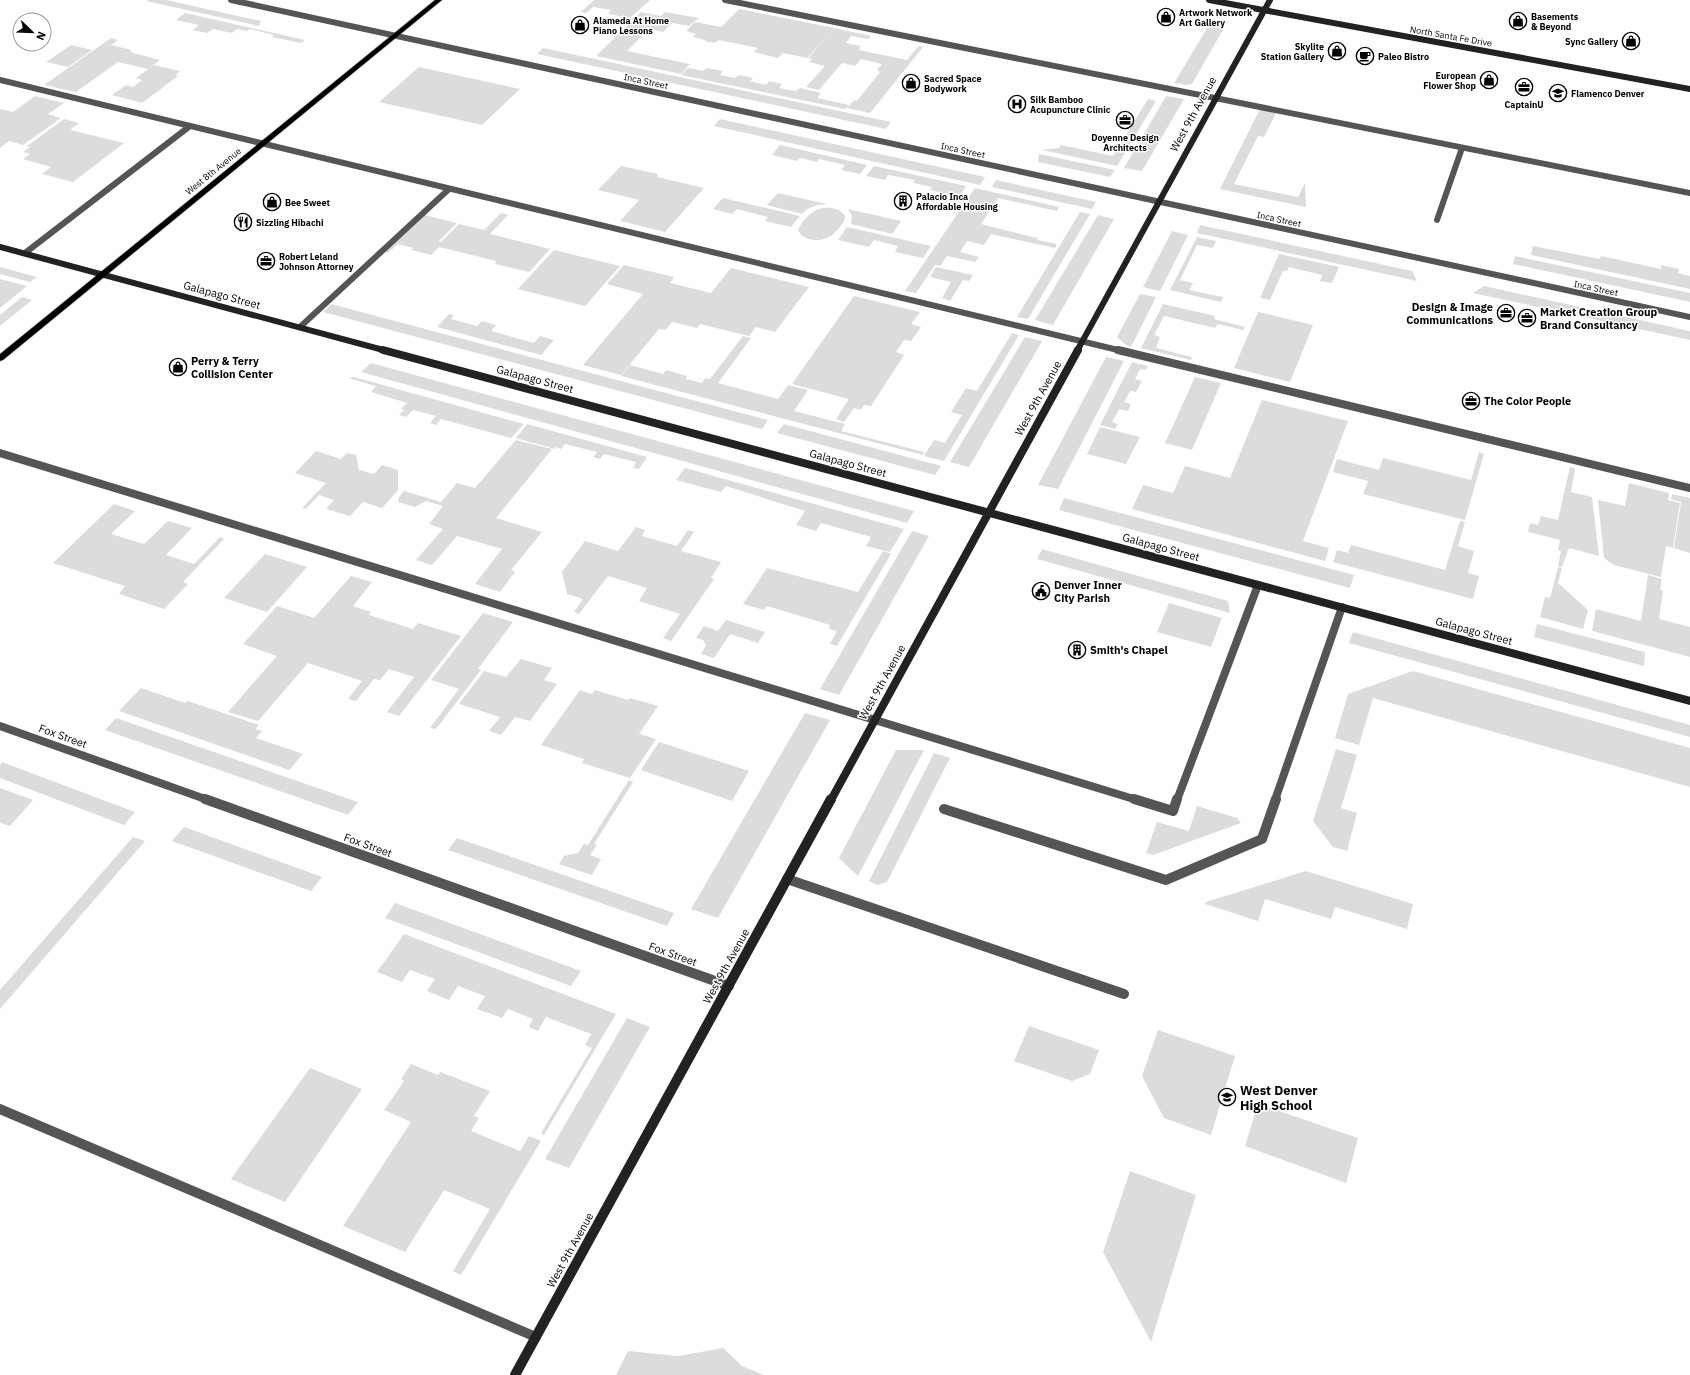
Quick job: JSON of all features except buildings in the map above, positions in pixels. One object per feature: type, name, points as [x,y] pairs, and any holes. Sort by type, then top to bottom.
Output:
[{"type":"main road","name":"West 8th Avenue","points":[[0,358],[438,0]]},
{"type":"street","name":"Inca Street","points":[[231,0],[1690,317]]},
{"type":"street","points":[[724,0],[1690,193]]},
{"type":"street","name":"North Santa Fe Drive","points":[[1209,0],[1690,89]]},
{"type":"street","name":"West 9th Avenue","points":[[515,1375],[1270,0]]},
{"type":"street","points":[[0,80],[1690,488]]},
{"type":"street","points":[[25,253],[190,126]]},
{"type":"street","points":[[1437,220],[1462,148]]},
{"type":"street","points":[[300,327],[449,189]]},
{"type":"street","name":"Galapago Street","points":[[0,246],[1690,701]]},
{"type":"street","points":[[0,453],[1172,811],[1258,585]]},
{"type":"street","points":[[944,809],[1166,880],[1262,839],[1342,607]]},
{"type":"street","name":"Fox Street","points":[[0,726],[729,986]]},
{"type":"street","points":[[787,879],[1124,994]]},
{"type":"street","points":[[0,1109],[536,1337]]},
{"type":"shaded area","points":[[166,0],[261,21],[259,26],[146,1]]},
{"type":"shaded area","points":[[594,0],[650,0],[630,18],[608,14],[611,10],[593,7],[586,13],[581,12]]},
{"type":"shaded area","points":[[739,9],[834,28],[807,58],[783,53],[778,58],[754,52],[758,48],[719,40],[715,43],[705,41],[693,37],[696,34],[686,31],[695,22],[721,27]]},
{"type":"shaded area","points":[[641,12],[661,16],[665,12],[699,18],[689,26],[672,23],[663,32],[649,29],[627,51],[690,64],[681,74],[596,56]]},
{"type":"shaded area","points":[[185,13],[305,40],[301,43],[272,37],[274,35],[250,29],[247,31],[237,29],[232,33],[213,29],[207,33],[193,30],[199,25],[176,20]]},
{"type":"shaded area","points":[[1209,25],[1224,28],[1192,84],[1186,85],[1174,83]]},
{"type":"shaded area","points":[[834,28],[871,36],[868,39],[851,36],[846,43],[861,46],[859,50],[907,60],[919,46],[923,47],[870,113],[847,108],[854,100],[857,101],[880,72],[877,70],[882,64],[861,59],[855,66],[842,63],[819,90],[806,87],[825,66],[809,62],[812,59],[808,58]]},
{"type":"shaded area","points":[[111,38],[118,40],[111,45],[132,50],[130,52],[160,60],[148,69],[118,62],[76,92],[44,85]]},
{"type":"shaded area","points":[[71,45],[92,50],[68,67],[46,62]]},
{"type":"shaded area","points":[[543,48],[891,122],[886,129],[537,54]]},
{"type":"shaded area","points":[[154,65],[180,71],[176,75],[178,76],[142,103],[112,95],[126,85],[133,87],[142,80],[136,78]]},
{"type":"shaded area","points":[[419,67],[520,89],[482,125],[379,102]]},
{"type":"shaded area","points":[[688,68],[703,71],[707,68],[723,71],[720,75],[735,78],[739,75],[753,78],[750,81],[766,85],[769,81],[782,84],[779,88],[796,91],[800,88],[821,93],[817,98],[849,105],[845,109],[681,75]]},
{"type":"shaded area","points":[[35,96],[64,103],[48,114],[61,118],[23,145],[9,141],[0,148],[0,109],[13,112]]},
{"type":"shaded area","points":[[1166,96],[1184,99],[1142,171],[1124,168]]},
{"type":"shaded area","points":[[1148,99],[1156,101],[1117,166],[1042,150],[1059,148],[1061,145],[1113,156]]},
{"type":"shaded area","points":[[1260,109],[1276,113],[1264,137],[1258,136],[1234,184],[1298,197],[1305,183],[1306,207],[1220,189]]},
{"type":"shaded area","points":[[64,119],[79,123],[70,130],[124,143],[73,182],[42,174],[51,167],[23,159],[30,154],[23,152],[30,147],[27,146]]},
{"type":"shaded area","points":[[720,119],[985,177],[980,185],[714,126]]},
{"type":"shaded area","points":[[780,145],[867,165],[860,174],[841,170],[845,165],[819,159],[817,162],[800,158],[797,161],[772,155]]},
{"type":"shaded area","points":[[1039,154],[1115,170],[1110,177],[1038,162]]},
{"type":"shaded area","points":[[621,166],[658,174],[657,177],[704,188],[665,232],[620,221],[639,200],[598,190]]},
{"type":"shaded area","points":[[874,166],[966,186],[959,197],[930,190],[932,187],[913,183],[915,180],[888,175],[885,180],[866,176]]},
{"type":"shaded area","points":[[996,180],[1096,202],[1092,209],[992,187]]},
{"type":"shaded area","points":[[975,188],[1059,207],[1057,211],[998,198],[981,224],[1037,238],[1037,240],[1057,244],[1055,248],[991,234],[984,245],[967,241],[960,252],[979,257],[975,262],[947,256],[940,266],[935,265],[916,293],[905,291]]},
{"type":"shaded area","points":[[778,193],[827,204],[817,205],[802,214],[767,205]]},
{"type":"shaded area","points":[[723,198],[800,216],[791,227],[765,221],[768,217],[737,209],[732,214],[713,209]]},
{"type":"shaded area","points":[[823,208],[841,211],[845,216],[842,225],[827,238],[822,240],[812,240],[802,236],[798,230],[802,222],[812,213]]},
{"type":"shaded area","points":[[848,209],[901,221],[892,234],[851,224],[852,216]]},
{"type":"shaded area","points":[[1080,212],[1090,214],[1028,319],[1017,317]]},
{"type":"shaded area","points":[[501,213],[508,215],[490,234],[550,249],[529,272],[495,264],[496,261],[439,247],[431,255],[411,250],[413,248],[398,244],[388,253],[385,252],[425,215],[457,223],[439,241],[441,242],[459,224],[484,230]]},
{"type":"shaded area","points":[[1098,215],[1114,219],[1053,325],[1035,320]]},
{"type":"shaded area","points":[[1200,225],[1412,271],[1417,281],[1197,233]]},
{"type":"shaded area","points":[[847,227],[931,246],[923,258],[895,252],[898,246],[874,240],[869,247],[838,240]]},
{"type":"shaded area","points":[[1172,231],[1188,235],[1160,291],[1143,287]]},
{"type":"shaded area","points":[[1197,237],[1216,241],[1213,248],[1197,245],[1180,280],[1193,283],[1189,290],[1223,297],[1221,302],[1170,290]]},
{"type":"shaded area","points":[[1533,246],[1600,259],[1601,256],[1661,269],[1661,265],[1679,269],[1678,273],[1690,276],[1690,289],[1531,255]]},
{"type":"shaded area","points":[[554,250],[620,266],[585,306],[518,289]]},
{"type":"shaded area","points":[[1279,254],[1339,267],[1332,283],[1320,281],[1322,275],[1289,267],[1287,271],[1283,271],[1270,300],[1260,298]]},
{"type":"shaded area","points":[[1515,256],[1690,293],[1690,302],[1513,264]]},
{"type":"shaded area","points":[[624,265],[674,277],[670,283],[711,293],[731,268],[809,287],[775,332],[756,327],[749,336],[700,324],[697,328],[672,322],[665,330],[659,329],[621,375],[583,365],[643,294],[607,284]]},
{"type":"shaded area","points":[[0,267],[37,277],[30,282],[0,274]]},
{"type":"shaded area","points":[[936,267],[973,275],[969,281],[963,280],[950,301],[942,298],[951,282],[930,277]]},
{"type":"shaded area","points":[[0,279],[27,286],[0,308]]},
{"type":"shaded area","points":[[1484,286],[1690,331],[1690,340],[1473,293]]},
{"type":"shaded area","points":[[1140,294],[1156,297],[1131,347],[1126,345],[1117,337]]},
{"type":"shaded area","points":[[854,296],[920,312],[911,324],[921,327],[911,341],[904,340],[896,352],[904,355],[871,406],[864,405],[861,410],[854,408],[844,422],[836,419],[849,399],[792,384]]},
{"type":"shaded area","points":[[22,297],[32,300],[0,326],[0,315]]},
{"type":"shaded area","points":[[331,304],[768,420],[762,429],[323,312]]},
{"type":"shaded area","points":[[1163,304],[1215,316],[1214,319],[1245,327],[1243,330],[1218,324],[1215,328],[1164,316],[1154,335],[1160,337],[1156,348],[1192,357],[1191,360],[1141,348]]},
{"type":"shaded area","points":[[1258,312],[1313,325],[1290,382],[1234,368]]},
{"type":"shaded area","points":[[449,314],[454,315],[451,319],[477,326],[482,321],[496,325],[491,331],[534,343],[540,336],[554,340],[541,355],[437,327]]},
{"type":"shaded area","points":[[1012,333],[1019,335],[944,461],[924,456],[934,440],[945,443],[962,415],[951,412],[966,388],[977,391]]},
{"type":"shaded area","points":[[743,336],[751,338],[718,383],[778,399],[788,385],[808,390],[794,411],[845,424],[841,431],[924,452],[923,455],[621,376],[630,365],[663,374],[666,370],[687,376],[686,379],[702,383],[705,378],[710,379]]},
{"type":"shaded area","points":[[1025,337],[1042,341],[969,467],[950,462]]},
{"type":"shaded area","points":[[1106,357],[1124,361],[1058,489],[1038,485]]},
{"type":"shaded area","points":[[1132,362],[1148,366],[1145,370],[1140,369],[1135,379],[1142,381],[1136,392],[1130,391],[1124,402],[1131,404],[1128,411],[1119,409],[1112,422],[1118,424],[1115,429],[1100,425]]},
{"type":"shaded area","points":[[371,363],[914,511],[907,523],[361,372]]},
{"type":"shaded area","points":[[354,377],[524,424],[511,438],[441,419],[436,425],[430,423],[436,416],[413,410],[406,417],[399,415],[404,410],[401,409],[407,403],[371,392],[376,386],[348,378]]},
{"type":"shaded area","points":[[1195,377],[1221,383],[1192,450],[1165,443]]},
{"type":"shaded area","points":[[1262,400],[1348,421],[1303,541],[1329,548],[1325,561],[1132,509],[1143,485],[1173,493],[1185,466],[1230,478]]},
{"type":"shaded area","points":[[527,424],[647,457],[639,469],[633,468],[636,462],[604,454],[600,459],[593,457],[597,452],[565,444],[561,449],[556,447],[555,449],[516,438]]},
{"type":"shaded area","points":[[784,424],[941,466],[935,475],[777,433]]},
{"type":"shaded area","points":[[1100,427],[1140,437],[1126,464],[1087,454]]},
{"type":"shaded area","points":[[516,440],[552,449],[496,518],[542,532],[511,570],[515,572],[500,592],[475,584],[502,549],[457,536],[432,565],[416,560],[443,529],[429,524],[443,506],[426,501],[415,507],[398,502],[399,497],[404,491],[441,502],[457,483],[475,488]]},
{"type":"shaded area","points":[[316,451],[341,459],[347,453],[356,455],[359,470],[374,474],[382,465],[398,470],[398,490],[382,508],[363,502],[350,516],[326,509],[334,500],[319,495],[306,509],[302,508],[326,483],[295,473]]},
{"type":"shaded area","points":[[1479,452],[1484,454],[1465,520],[1363,494],[1368,481],[1333,472],[1337,459],[1379,470],[1383,458],[1471,480]]},
{"type":"shaded area","points":[[1570,467],[1575,469],[1571,492],[1592,497],[1599,556],[1569,548],[1562,567],[1558,566],[1561,551],[1558,550],[1560,540],[1528,532],[1530,523],[1538,525],[1541,516],[1558,520]]},
{"type":"shaded area","points":[[685,468],[904,529],[890,552],[866,546],[871,537],[821,523],[816,531],[796,525],[805,511],[726,486],[721,492],[676,480]]},
{"type":"shaded area","points":[[1629,483],[1669,493],[1668,500],[1680,503],[1673,548],[1666,546],[1661,577],[1614,565],[1604,558],[1598,500],[1625,506]]},
{"type":"shaded area","points":[[1672,494],[1690,498],[1690,553],[1674,548],[1681,502],[1671,499]]},
{"type":"shaded area","points":[[1064,498],[1354,575],[1350,588],[1059,510]]},
{"type":"shaded area","points":[[114,504],[135,511],[111,534],[144,544],[168,521],[192,528],[166,555],[194,564],[220,537],[224,539],[183,582],[188,584],[164,609],[119,594],[125,586],[53,563]]},
{"type":"shaded area","points":[[1460,521],[1465,522],[1458,546],[1474,551],[1468,573],[1479,576],[1473,599],[1333,562],[1337,550],[1348,553],[1351,545],[1445,570]]},
{"type":"shaded area","points":[[636,527],[645,530],[642,536],[677,546],[688,530],[694,532],[681,551],[721,562],[711,578],[714,579],[671,641],[663,638],[680,614],[639,601],[647,588],[608,576],[579,614],[574,612],[583,599],[567,594],[562,572],[585,541],[618,551]]},
{"type":"shaded area","points":[[912,531],[929,536],[839,695],[820,689]]},
{"type":"shaded area","points":[[1042,549],[1228,601],[1230,613],[1037,559]]},
{"type":"shaded area","points":[[883,551],[891,554],[837,646],[830,644],[837,631],[829,629],[830,625],[767,606],[764,610],[743,604],[767,568],[858,592]]},
{"type":"shaded area","points":[[265,554],[307,567],[267,612],[224,598]]},
{"type":"shaded area","points":[[1558,567],[1562,568],[1558,583],[1588,610],[1583,629],[1540,617],[1545,597],[1550,598]]},
{"type":"shaded area","points":[[1648,575],[1662,579],[1660,590],[1663,591],[1659,619],[1690,627],[1690,657],[1592,631],[1596,609],[1641,621]]},
{"type":"shaded area","points":[[351,576],[372,582],[353,606],[371,612],[369,615],[413,629],[418,623],[461,636],[399,716],[387,712],[414,677],[389,669],[380,680],[374,679],[356,701],[348,699],[362,681],[308,663],[258,721],[228,712],[277,656],[243,644],[277,606],[314,618]]},
{"type":"shaded area","points":[[1169,603],[1222,618],[1211,647],[1157,632]]},
{"type":"shaded area","points":[[483,613],[513,622],[478,669],[481,670],[436,729],[430,728],[459,689],[431,680]]},
{"type":"shaded area","points":[[726,620],[765,632],[758,643],[730,634],[714,658],[701,654],[706,645],[703,640],[696,638],[704,626],[718,631]]},
{"type":"shaded area","points":[[1537,624],[1645,652],[1644,666],[1534,637]]},
{"type":"shaded area","points":[[1353,632],[1690,725],[1690,737],[1349,643]]},
{"type":"shaded area","points":[[521,659],[552,668],[544,680],[557,684],[530,721],[515,717],[501,735],[489,731],[500,717],[459,704],[484,671],[506,677]]},
{"type":"shaded area","points":[[1413,671],[1690,748],[1690,787],[1373,698],[1359,745],[1335,738],[1348,694]]},
{"type":"shaded area","points":[[141,688],[185,703],[188,701],[259,725],[255,729],[262,731],[256,738],[303,754],[289,770],[119,711]]},
{"type":"shaded area","points":[[580,690],[592,694],[595,690],[628,700],[630,698],[658,706],[639,734],[656,739],[630,778],[582,763],[584,759],[541,745]]},
{"type":"shaded area","points":[[805,713],[830,720],[718,918],[691,909]]},
{"type":"shaded area","points":[[116,718],[358,802],[348,815],[105,730]]},
{"type":"shaded area","points":[[659,742],[749,771],[732,801],[641,770]]},
{"type":"shaded area","points":[[1336,749],[1357,755],[1341,808],[1357,813],[1347,851],[1333,847],[1313,821]]},
{"type":"shaded area","points":[[896,750],[924,750],[858,876],[839,858]]},
{"type":"shaded area","points":[[934,753],[950,758],[887,882],[877,885],[869,881]]},
{"type":"shaded area","points":[[2,762],[135,812],[124,825],[0,778],[0,765]]},
{"type":"shaded area","points":[[629,780],[633,782],[594,844],[597,845],[590,855],[601,859],[592,875],[559,864],[564,856],[578,853],[584,844],[588,845]]},
{"type":"shaded area","points":[[0,788],[33,800],[10,826],[0,823]]},
{"type":"shaded area","points":[[1197,806],[1237,818],[1241,823],[1153,855],[1146,853],[1157,822],[1189,831]]},
{"type":"shaded area","points":[[184,827],[322,877],[311,891],[172,841]]},
{"type":"shaded area","points":[[133,837],[145,841],[0,1009],[0,990]]},
{"type":"shaded area","points":[[457,838],[674,913],[667,926],[448,850]]},
{"type":"shaded area","points":[[1306,871],[1413,904],[1407,929],[1335,907],[1331,919],[1265,899],[1258,921],[1205,904],[1206,902]]},
{"type":"shaded area","points":[[395,903],[581,971],[571,986],[385,918]]},
{"type":"shaded area","points":[[404,934],[616,1014],[544,1135],[541,1133],[592,1048],[585,1045],[591,1034],[546,1017],[538,1031],[529,1027],[533,1019],[508,1009],[502,1018],[477,1009],[485,996],[458,986],[449,1000],[427,991],[435,979],[410,970],[402,982],[377,972]]},
{"type":"shaded area","points":[[627,1018],[650,1027],[569,1168],[545,1159]]},
{"type":"shaded area","points":[[1029,1026],[1099,1050],[1090,1074],[1072,1081],[1014,1061]]},
{"type":"shaded area","points":[[1158,1030],[1235,1056],[1211,1135],[1164,1118],[1142,1076]]},
{"type":"shaded area","points":[[411,1064],[438,1075],[440,1072],[490,1091],[474,1116],[479,1118],[471,1131],[520,1151],[529,1136],[541,1141],[461,1275],[453,1271],[490,1209],[444,1190],[405,1252],[343,1226],[411,1122],[384,1110],[404,1081],[401,1079]]},
{"type":"shaded area","points":[[310,1068],[362,1089],[285,1202],[231,1179]]},
{"type":"shaded area","points":[[1258,1104],[1358,1138],[1346,1183],[1245,1146]]},
{"type":"shaded area","points":[[1130,1171],[1196,1195],[1151,1342],[1103,1252]]},
{"type":"shaded area","points":[[723,1348],[742,1366],[764,1375],[616,1375],[628,1351],[678,1356]]},
{"type":"place","name":"Artwork Network Art Gallery","points":[[1166,17]]},
{"type":"place","name":"Basements & Beyond","points":[[1518,21]]},
{"type":"place","name":"Alameda At Home Piano Lessons","points":[[580,25]]},
{"type":"place","name":"Sync Gallery","points":[[1631,41]]},
{"type":"place","name":"Skylite Station Gallery","points":[[1337,51]]},
{"type":"place","name":"Paleo Bistro","points":[[1365,56]]},
{"type":"place","name":"European Flower Shop","points":[[1489,80]]},
{"type":"place","name":"Sacred Space Bodywork","points":[[911,83]]},
{"type":"place","name":"CaptainU","points":[[1524,87]]},
{"type":"place","name":"Flamenco Denver","points":[[1558,93]]},
{"type":"place","name":"Silk Bamboo Acupuncture Clinic","points":[[1017,104]]},
{"type":"place","name":"Doyenne Design Architects","points":[[1125,120]]},
{"type":"place","name":"Palacio Inca Affordable Housing","points":[[903,201]]},
{"type":"place","name":"Bee Sweet","points":[[272,202]]},
{"type":"place","name":"Sizzling Hibachi","points":[[243,222]]},
{"type":"place","name":"Robert Leland Johnson Attorney","points":[[266,261]]},
{"type":"place","name":"Design & Image Communications","points":[[1506,313]]},
{"type":"place","name":"Market Creation Group Brand Consultancy","points":[[1527,318]]},
{"type":"place","name":"Perry & Terry Collision Center","points":[[178,367]]},
{"type":"place","name":"The Color People","points":[[1471,401]]},
{"type":"place","name":"Denver Inner City Parish","points":[[1041,591]]},
{"type":"place","name":"Smith's Chapel","points":[[1077,650]]},
{"type":"place","name":"West Denver High School","points":[[1227,1097]]}]
